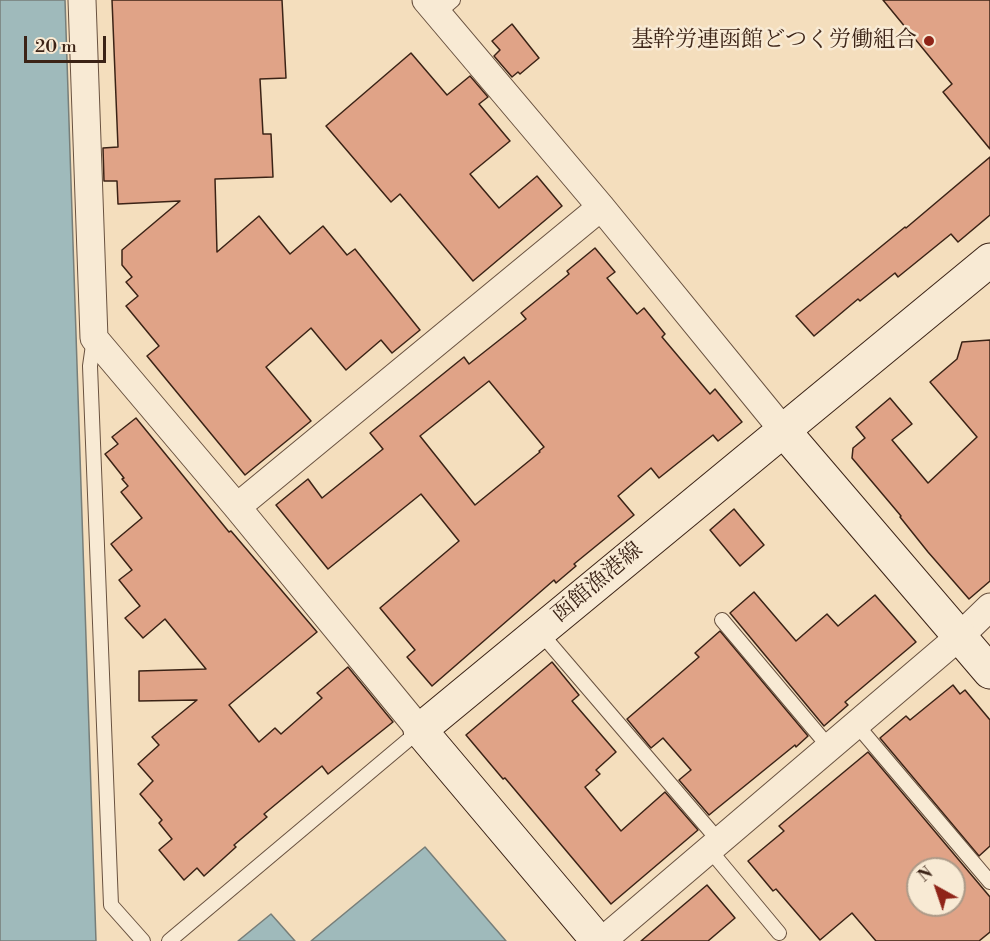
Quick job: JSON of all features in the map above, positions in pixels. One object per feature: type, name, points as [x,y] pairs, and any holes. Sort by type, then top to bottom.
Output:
[{"type":"main road","name":"函館漁港線","points":[[420,730],[990,260]]},
{"type":"main road","points":[[783,430],[990,672]]},
{"type":"main road","points":[[420,730],[600,941]]},
{"type":"street","points":[[82,0],[94,338],[237,507],[420,730]]},
{"type":"street","points":[[439,4],[783,430]]},
{"type":"street","points":[[237,507],[601,207]]},
{"type":"street","points":[[600,941],[960,636],[990,607]]},
{"type":"lane","points":[[94,338],[90,366],[111,905],[143,941]]},
{"type":"lane","points":[[722,620],[829,747]]},
{"type":"lane","points":[[539,631],[714,845],[779,933]]},
{"type":"lane","points":[[856,724],[990,882]]},
{"type":"lane","points":[[169,941],[420,730]]},
{"type":"water","points":[[0,0],[65,0],[96,941],[0,941]]},
{"type":"water","points":[[425,847],[506,941],[311,941]]},
{"type":"water","points":[[271,914],[295,941],[238,941]]},
{"type":"building","points":[[112,0],[282,0],[286,78],[260,79],[263,134],[271,134],[273,177],[215,179],[217,252],[259,216],[290,254],[323,226],[347,255],[355,249],[420,330],[392,353],[381,340],[346,370],[311,328],[266,367],[311,421],[245,475],[147,356],[159,346],[126,306],[138,296],[126,282],[132,277],[122,265],[122,250],[180,201],[118,204],[117,181],[104,181],[103,148],[118,147]]},
{"type":"building","points":[[883,0],[990,0],[990,149],[943,92],[952,84]]},
{"type":"building","points":[[512,24],[539,58],[520,74],[518,72],[512,77],[494,56],[500,50],[492,41]]},
{"type":"building","points":[[411,53],[447,95],[470,76],[488,97],[479,104],[510,141],[470,174],[499,208],[537,176],[562,206],[473,281],[400,194],[391,202],[326,126]]},
{"type":"building","points":[[990,157],[990,215],[958,242],[951,234],[898,277],[895,273],[860,301],[858,299],[814,336],[796,316]]},
{"type":"building","points":[[595,248],[615,272],[607,278],[637,314],[644,308],[665,334],[662,337],[710,394],[715,389],[742,422],[718,441],[713,435],[659,478],[651,468],[618,496],[634,515],[574,564],[576,566],[556,583],[554,580],[432,686],[407,657],[415,650],[380,608],[459,541],[421,494],[328,569],[276,505],[308,479],[322,498],[383,449],[370,433],[464,357],[469,364],[526,319],[521,313],[569,274],[567,271]],"holes":[[[489,381],[544,447],[475,505],[420,436]]]},
{"type":"building","points":[[990,340],[990,581],[969,599],[852,458],[853,448],[865,438],[856,427],[890,398],[912,424],[892,440],[928,483],[977,437],[930,382],[957,359],[962,342]]},
{"type":"building","points":[[136,418],[229,532],[231,531],[317,632],[229,705],[259,742],[275,728],[281,734],[322,698],[317,693],[348,667],[393,722],[328,774],[322,766],[264,814],[267,817],[234,845],[236,847],[204,876],[197,868],[184,880],[159,850],[172,839],[159,823],[162,820],[140,794],[153,781],[138,764],[159,745],[152,737],[197,700],[139,701],[139,671],[206,669],[165,619],[143,638],[125,618],[140,606],[119,580],[132,570],[111,544],[142,518],[121,492],[128,486],[105,454],[118,444],[112,437]]},
{"type":"building","points":[[734,509],[764,545],[740,566],[710,530]]},
{"type":"building","points":[[754,592],[796,641],[827,614],[838,626],[875,595],[916,642],[845,702],[848,705],[824,726],[730,613]]},
{"type":"building","points":[[720,631],[808,736],[709,815],[679,780],[691,770],[663,738],[651,748],[627,719],[699,657],[695,653]]},
{"type":"building","points":[[552,662],[579,695],[572,701],[616,752],[596,770],[600,774],[585,787],[621,831],[665,792],[698,830],[611,904],[466,735]]},
{"type":"building","points":[[953,685],[960,694],[965,690],[990,720],[990,846],[979,856],[880,738],[906,716],[910,720]]},
{"type":"building","points":[[868,752],[956,857],[906,857],[906,917],[966,917],[966,868],[990,897],[990,932],[979,941],[876,941],[852,913],[820,940],[776,889],[773,891],[748,861],[784,831],[779,826]]},
{"type":"building","points":[[707,885],[735,918],[708,941],[641,941]]},
{"type":"place","name":"基幹労連函館どつく労働組合","points":[[929,41]]}]
